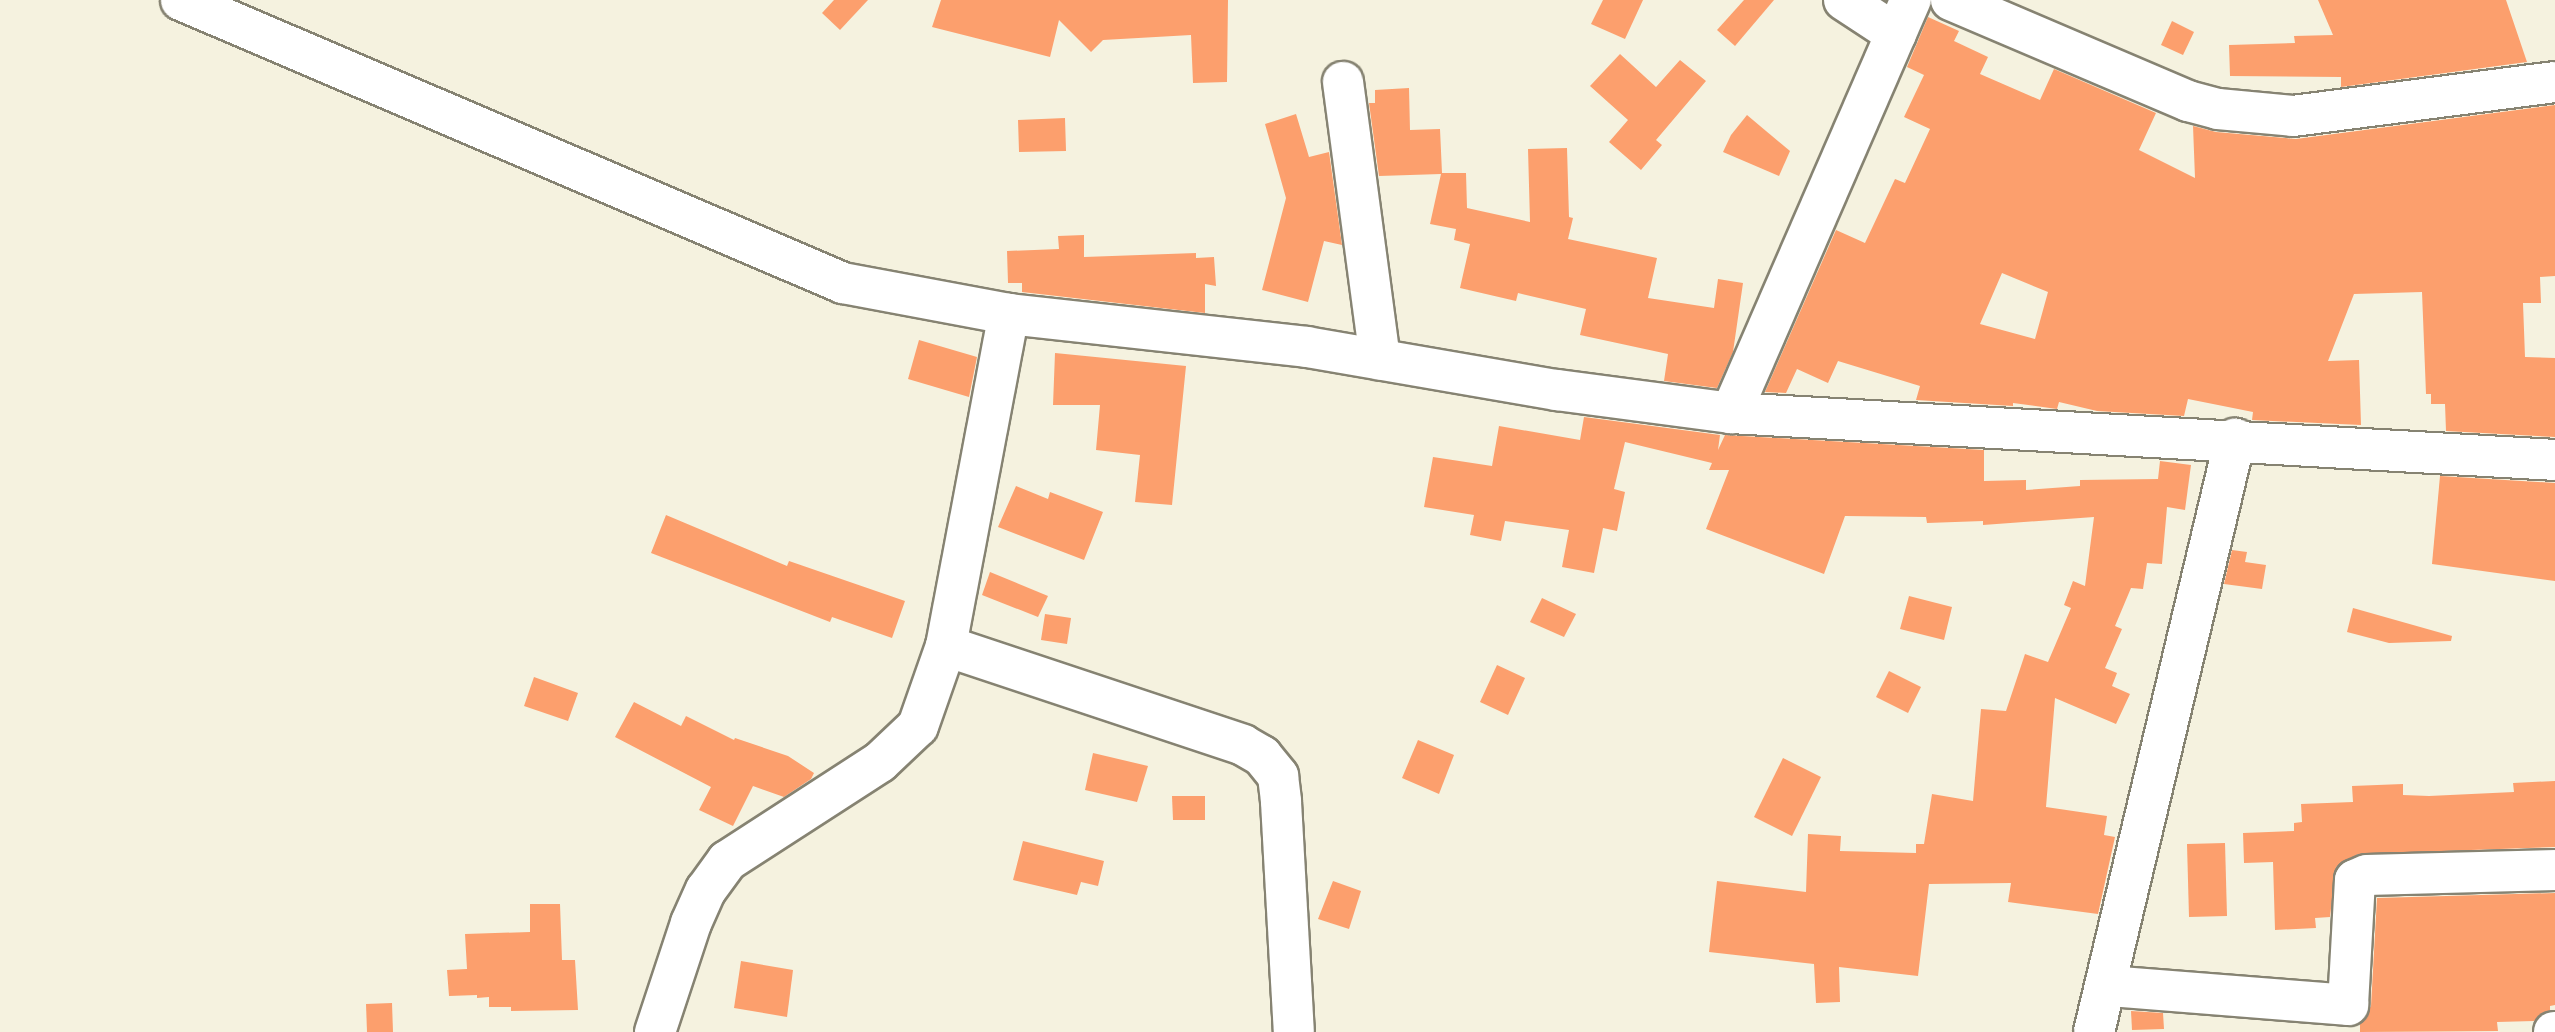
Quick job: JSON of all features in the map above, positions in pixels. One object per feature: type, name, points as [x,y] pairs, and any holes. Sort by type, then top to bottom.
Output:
[{"type":"street","points":[[181,0],[843,283],[1009,314],[1249,340],[1622,400],[1731,413],[2235,439],[2555,460]]},
{"type":"street","points":[[1731,413],[1904,17],[1844,0]]},
{"type":"street","points":[[1951,0],[2188,101],[2218,109],[2293,116],[2555,82]]},
{"type":"street","points":[[1343,82],[1380,360]]},
{"type":"street","points":[[655,1032],[691,923],[706,890],[727,861],[880,762],[918,726],[946,646],[1009,314]]},
{"type":"street","points":[[2094,1032],[2108,986],[2235,439]]},
{"type":"street","points":[[946,646],[1243,745],[1262,756],[1278,776],[1294,1032]]},
{"type":"street","points":[[2108,986],[2348,1018],[2355,880],[2367,875],[2555,870]]},
{"type":"building","points":[[834,0],[868,0],[840,30],[822,13]]},
{"type":"building","points":[[941,0],[1228,0],[1227,82],[1193,83],[1191,35],[1103,40],[1091,52],[1059,20],[1050,57],[932,27]]},
{"type":"building","points":[[1603,0],[1643,0],[1625,39],[1591,24]]},
{"type":"building","points":[[1744,0],[1774,0],[1735,46],[1717,30]]},
{"type":"building","points":[[2318,0],[2506,0],[2527,62],[2341,87],[2341,77],[2230,76],[2229,45],[2295,43],[2294,36],[2333,35]]},
{"type":"building","points":[[1928,17],[1959,31],[1954,41],[1988,57],[1980,74],[2040,100],[2054,69],[2156,113],[2139,150],[2195,178],[2193,126],[2216,132],[2296,139],[2555,105],[2555,276],[2540,277],[2541,303],[2523,303],[2525,357],[2555,358],[2555,437],[2446,431],[2445,404],[2431,404],[2431,394],[2426,394],[2422,292],[2354,294],[2328,361],[2359,360],[2361,425],[2252,420],[2253,412],[2188,399],[2184,416],[2097,411],[2059,402],[2057,409],[2013,403],[2013,406],[1916,400],[1920,386],[1838,361],[1828,383],[1797,369],[1786,393],[1765,392],[1836,230],[1865,243],[1895,179],[1905,183],[1930,129],[1904,117],[1924,75],[1907,67]],"holes":[[[2002,273],[2048,292],[2035,339],[1980,324]]]},
{"type":"building","points":[[2172,21],[2194,32],[2183,55],[2161,45]]},
{"type":"building","points":[[1620,54],[1656,87],[1680,60],[1706,81],[1656,140],[1662,145],[1641,170],[1609,142],[1628,120],[1590,86]]},
{"type":"building","points":[[1409,88],[1410,130],[1440,129],[1442,173],[1466,173],[1467,208],[1530,222],[1528,149],[1567,148],[1569,217],[1573,218],[1568,239],[1657,258],[1648,298],[1714,308],[1718,279],[1743,283],[1733,352],[1717,388],[1664,381],[1668,354],[1580,335],[1586,309],[1518,293],[1516,301],[1460,288],[1470,244],[1454,240],[1456,229],[1430,224],[1441,174],[1379,176],[1369,103],[1375,103],[1375,90]]},
{"type":"building","points":[[1296,114],[1309,157],[1329,152],[1342,245],[1324,241],[1308,302],[1262,290],[1286,198],[1265,124]]},
{"type":"building","points":[[1747,115],[1790,151],[1779,176],[1723,152],[1731,135]]},
{"type":"building","points":[[1065,118],[1066,151],[1019,152],[1018,120]]},
{"type":"building","points":[[1084,235],[1084,257],[1196,253],[1196,258],[1214,257],[1216,286],[1205,284],[1205,313],[1022,292],[1022,283],[1008,283],[1007,251],[1059,249],[1058,236]]},
{"type":"building","points":[[919,340],[977,357],[969,397],[908,379]]},
{"type":"building","points":[[1055,353],[1186,366],[1172,505],[1135,502],[1140,455],[1096,450],[1100,405],[1053,405]]},
{"type":"building","points":[[1584,417],[1720,435],[1718,450],[1725,435],[1984,450],[1984,481],[2026,480],[2026,490],[2080,486],[2080,480],[2158,479],[2160,461],[2191,465],[2185,510],[2167,507],[2162,564],[2147,563],[2143,589],[2131,588],[2115,626],[2122,629],[2105,668],[2117,673],[2112,686],[2130,694],[2116,724],[2055,698],[2046,807],[2107,816],[2104,835],[2115,837],[2098,914],[2008,902],[2011,883],[1929,884],[1918,976],[1839,967],[1840,1002],[1816,1003],[1814,964],[1709,952],[1717,881],[1806,892],[1808,834],[1841,836],[1840,851],[1916,853],[1916,844],[1924,844],[1932,794],[1973,801],[1981,709],[2006,711],[2025,654],[2048,662],[2071,608],[2064,605],[2073,581],[2085,586],[2094,517],[1983,525],[1983,521],[1927,523],[1926,517],[1845,516],[1824,574],[1706,529],[1729,470],[1709,470],[1712,463],[1625,442],[1614,489],[1625,492],[1617,531],[1603,528],[1594,573],[1562,567],[1569,530],[1505,521],[1501,541],[1470,535],[1474,515],[1424,507],[1433,457],[1492,466],[1499,426],[1580,440]]},
{"type":"building","points":[[2440,476],[2555,483],[2555,581],[2432,564]]},
{"type":"building","points":[[1016,486],[1048,499],[1050,492],[1103,512],[1084,560],[998,527]]},
{"type":"building","points":[[666,515],[787,566],[789,561],[905,601],[892,638],[832,617],[830,622],[651,553]]},
{"type":"building","points":[[2232,550],[2247,552],[2245,562],[2266,565],[2262,589],[2224,584]]},
{"type":"building","points":[[990,572],[1048,596],[1038,617],[982,595]]},
{"type":"building","points":[[1909,596],[1952,607],[1944,640],[1900,629]]},
{"type":"building","points":[[1542,598],[1576,614],[1564,637],[1530,622]]},
{"type":"building","points":[[2353,608],[2452,636],[2451,641],[2389,643],[2347,632]]},
{"type":"building","points":[[1045,614],[1071,618],[1067,644],[1041,640]]},
{"type":"building","points":[[1497,665],[1525,678],[1508,715],[1480,702]]},
{"type":"building","points":[[1889,671],[1921,687],[1908,713],[1876,697]]},
{"type":"building","points":[[534,677],[578,693],[568,721],[524,706]]},
{"type":"building","points":[[634,702],[681,726],[686,716],[734,740],[788,756],[814,773],[811,779],[784,797],[753,786],[733,826],[699,810],[711,787],[615,737]]},
{"type":"building","points":[[1418,740],[1454,755],[1439,794],[1402,778]]},
{"type":"building","points":[[1093,753],[1148,766],[1137,802],[1085,790]]},
{"type":"building","points":[[1783,758],[1821,777],[1792,836],[1754,817]]},
{"type":"building","points":[[2555,781],[2555,847],[2358,854],[2336,867],[2330,917],[2315,918],[2316,928],[2275,930],[2273,862],[2244,863],[2243,833],[2294,831],[2294,823],[2302,822],[2301,804],[2353,802],[2352,786],[2403,784],[2403,795],[2429,796],[2514,792],[2513,783]]},
{"type":"building","points":[[1172,796],[1205,796],[1205,820],[1173,820]]},
{"type":"building","points":[[1023,841],[1104,861],[1098,886],[1081,882],[1077,895],[1013,880]]},
{"type":"building","points":[[2225,843],[2227,916],[2189,917],[2187,844]]},
{"type":"building","points":[[1333,881],[1361,891],[1349,929],[1318,919]]},
{"type":"building","points":[[2555,893],[2555,1005],[2550,1006],[2550,1010],[2534,1021],[2497,1022],[2498,1031],[2360,1032],[2360,1024],[2371,1006],[2377,898]]},
{"type":"building","points":[[530,904],[560,904],[562,960],[575,960],[578,1010],[511,1011],[511,1007],[489,1007],[489,997],[449,996],[447,970],[467,969],[465,934],[530,932]]},
{"type":"building","points":[[741,961],[793,970],[787,1017],[734,1008]]},
{"type":"building","points":[[392,1003],[393,1032],[367,1032],[366,1004]]},
{"type":"building","points":[[2131,1011],[2163,1013],[2164,1029],[2132,1030]]}]
